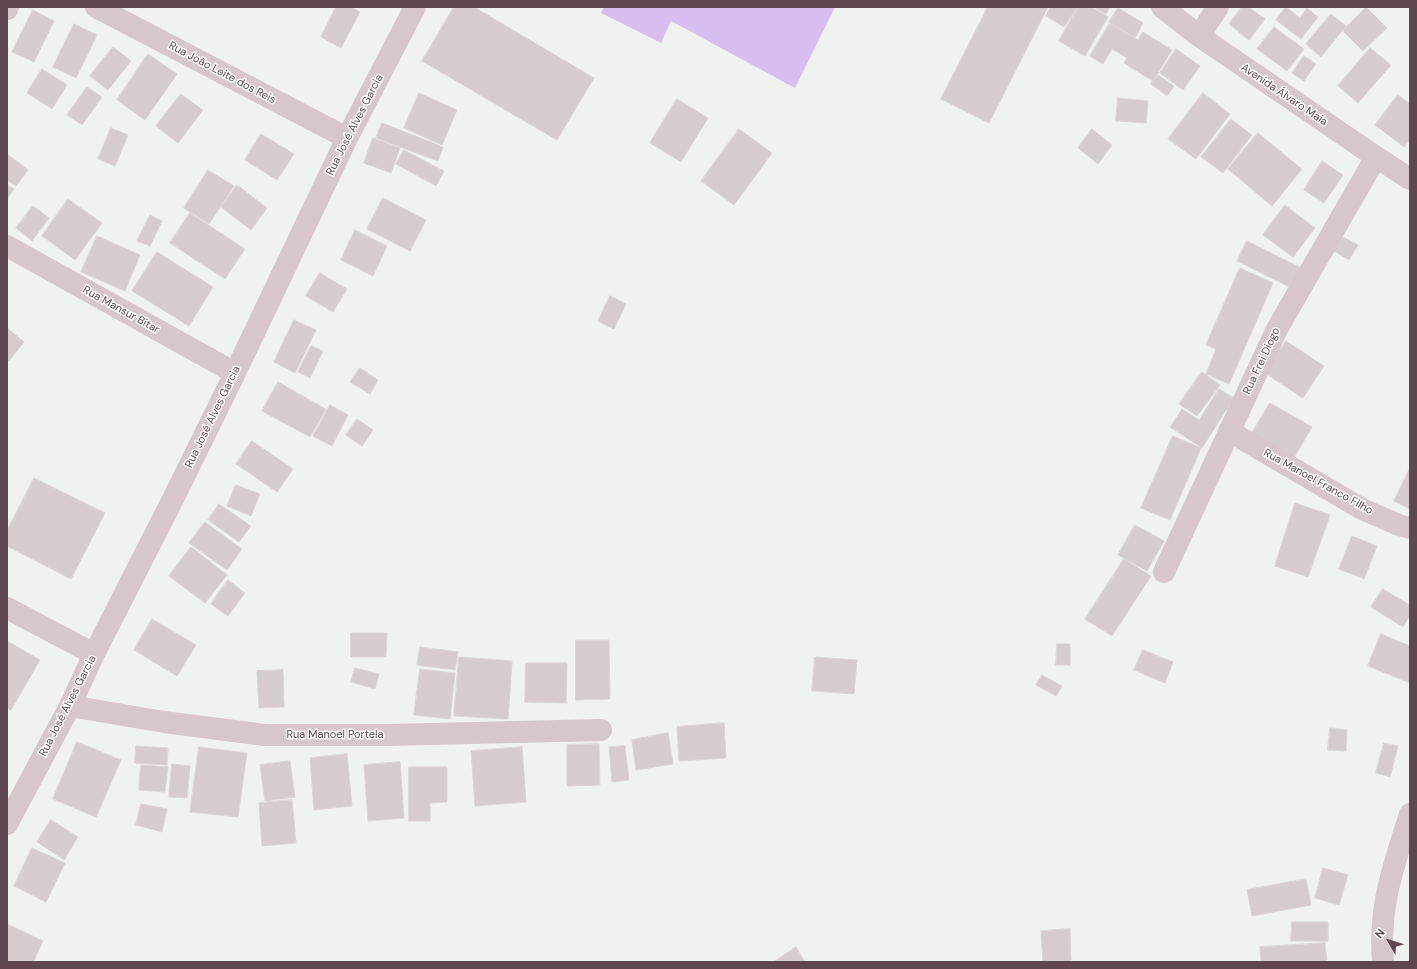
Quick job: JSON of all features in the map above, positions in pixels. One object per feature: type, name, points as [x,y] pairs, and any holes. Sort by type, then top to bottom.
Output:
[{"type":"street","name":"Rua João Leite dos Reis","points":[[96,7],[347,138]]},
{"type":"street","name":"Rua José Alves Garcia","points":[[7,824],[70,706],[94,654],[235,373],[347,138],[415,7]]},
{"type":"street","name":"Avenida Álvaro Maia","points":[[1162,7],[1199,36],[1410,179]]},
{"type":"street","points":[[1199,36],[1218,7]]},
{"type":"street","name":"Rua Frei Diogo","points":[[1164,572],[1277,329],[1376,157]]},
{"type":"street","name":"Rua Mansur Bitar","points":[[7,246],[235,373]]},
{"type":"street","name":"Rua Manoel Franco Filho","points":[[1229,432],[1362,509],[1399,525],[1410,528]]},
{"type":"street","points":[[7,608],[94,654]]},
{"type":"street","name":"Rua Manoel Portela","points":[[70,706],[164,722],[265,735],[388,736],[601,730]]},
{"type":"street","points":[[1383,962],[1382,924],[1389,880],[1410,814]]},
{"type":"shaded area","points":[[604,7],[835,7],[795,88],[671,21],[661,43],[601,13]]},
{"type":"building","points":[[336,7],[351,7],[360,12],[341,48],[321,37]]},
{"type":"building","points":[[454,7],[474,7],[594,78],[557,140],[422,61]]},
{"type":"building","points":[[988,7],[1048,7],[989,123],[941,99]]},
{"type":"building","points":[[1051,7],[1077,7],[1064,27],[1046,16]]},
{"type":"building","points":[[1078,7],[1091,7],[1108,17],[1085,56],[1059,41]]},
{"type":"building","points":[[1094,7],[1110,7],[1106,14]]},
{"type":"building","points":[[1242,7],[1248,7],[1265,19],[1249,40],[1229,24]]},
{"type":"building","points":[[1286,7],[1300,18],[1307,8],[1318,17],[1301,39],[1276,20]]},
{"type":"building","points":[[1366,7],[1387,28],[1363,51],[1343,31]]},
{"type":"building","points":[[1118,8],[1143,23],[1135,38],[1109,22]]},
{"type":"building","points":[[33,10],[54,21],[34,62],[12,52]]},
{"type":"building","points":[[1331,14],[1346,26],[1321,57],[1306,44]]},
{"type":"building","points":[[1110,23],[1138,40],[1143,32],[1172,50],[1153,81],[1124,63],[1127,58],[1112,49],[1103,64],[1090,56]]},
{"type":"building","points":[[74,24],[97,35],[76,78],[53,67]]},
{"type":"building","points":[[1274,27],[1304,49],[1287,71],[1257,49]]},
{"type":"building","points":[[113,47],[131,61],[108,90],[90,76]]},
{"type":"building","points":[[1370,48],[1391,65],[1358,103],[1338,86]]},
{"type":"building","points":[[1176,49],[1200,66],[1183,90],[1160,73]]},
{"type":"building","points":[[148,54],[177,74],[145,120],[117,100]]},
{"type":"building","points":[[1304,56],[1316,64],[1304,81],[1292,73]]},
{"type":"building","points":[[42,69],[67,85],[52,109],[27,93]]},
{"type":"building","points":[[1158,75],[1174,86],[1167,96],[1151,84]]},
{"type":"building","points":[[87,87],[102,97],[82,125],[67,115]]},
{"type":"building","points":[[419,93],[457,110],[442,145],[404,128]]},
{"type":"building","points":[[1203,93],[1230,114],[1196,159],[1168,139]]},
{"type":"building","points":[[181,94],[203,110],[178,143],[156,126]]},
{"type":"building","points":[[1398,95],[1410,104],[1410,140],[1404,147],[1375,125]]},
{"type":"building","points":[[1118,98],[1148,101],[1146,123],[1116,121]]},
{"type":"building","points":[[677,99],[708,118],[681,162],[650,143]]},
{"type":"building","points":[[1231,119],[1252,135],[1223,173],[1201,157]]},
{"type":"building","points":[[382,123],[443,147],[438,161],[376,138]]},
{"type":"building","points":[[111,128],[128,135],[115,166],[98,159]]},
{"type":"building","points":[[739,129],[772,153],[734,205],[701,181]]},
{"type":"building","points":[[1092,129],[1112,145],[1098,164],[1078,148]]},
{"type":"building","points":[[1258,133],[1302,169],[1272,206],[1228,169]]},
{"type":"building","points":[[261,134],[294,154],[277,180],[245,160]]},
{"type":"building","points":[[373,138],[400,148],[391,173],[364,163]]},
{"type":"building","points":[[404,150],[444,171],[436,186],[396,164]]},
{"type":"building","points":[[7,154],[28,170],[16,186],[7,180]]},
{"type":"building","points":[[1322,161],[1343,175],[1324,203],[1304,190]]},
{"type":"building","points":[[208,170],[234,186],[209,224],[184,208]]},
{"type":"building","points":[[7,185],[14,189],[7,199]]},
{"type":"building","points":[[237,185],[267,208],[251,230],[221,207]]},
{"type":"building","points":[[383,198],[426,220],[410,251],[367,229]]},
{"type":"building","points":[[68,199],[102,223],[75,260],[42,236]]},
{"type":"building","points":[[1285,205],[1315,228],[1293,257],[1263,235]]},
{"type":"building","points":[[33,206],[49,218],[32,241],[16,228]]},
{"type":"building","points":[[190,213],[245,249],[225,279],[170,243]]},
{"type":"building","points":[[150,215],[162,221],[150,246],[137,241]]},
{"type":"building","points":[[355,230],[387,246],[373,276],[341,260]]},
{"type":"building","points":[[97,236],[140,255],[125,291],[81,272]]},
{"type":"building","points":[[1343,237],[1358,245],[1349,260],[1334,251]]},
{"type":"building","points":[[1247,241],[1301,268],[1292,288],[1237,261]]},
{"type":"building","points":[[157,252],[213,287],[189,326],[132,291]]},
{"type":"building","points":[[1240,268],[1273,283],[1229,384],[1206,374],[1216,349],[1206,345]]},
{"type":"building","points":[[320,273],[347,289],[333,312],[306,296]]},
{"type":"building","points":[[610,296],[626,304],[614,329],[598,321]]},
{"type":"building","points":[[294,320],[316,330],[295,373],[274,362]]},
{"type":"building","points":[[7,328],[24,342],[9,361],[7,359]]},
{"type":"building","points":[[1286,341],[1324,366],[1303,398],[1265,373]]},
{"type":"building","points":[[311,346],[323,351],[310,378],[298,372]]},
{"type":"building","points":[[360,368],[378,380],[370,394],[350,382]]},
{"type":"building","points":[[1202,372],[1220,385],[1197,416],[1179,404]]},
{"type":"building","points":[[278,382],[326,409],[310,437],[262,411]]},
{"type":"building","points":[[1219,389],[1234,398],[1202,448],[1170,427],[1182,409],[1199,420]]},
{"type":"building","points":[[1270,403],[1312,427],[1292,461],[1250,436]]},
{"type":"building","points":[[330,405],[348,415],[332,446],[313,436]]},
{"type":"building","points":[[357,419],[373,430],[362,446],[346,435]]},
{"type":"building","points":[[1173,436],[1201,448],[1170,520],[1141,508]]},
{"type":"building","points":[[252,441],[293,469],[277,492],[236,464]]},
{"type":"building","points":[[1410,468],[1410,509],[1394,501]]},
{"type":"building","points":[[34,478],[105,513],[71,579],[7,546],[7,531]]},
{"type":"building","points":[[236,485],[260,494],[251,516],[227,506]]},
{"type":"building","points":[[1295,503],[1330,515],[1308,577],[1275,566]]},
{"type":"building","points":[[219,504],[251,526],[239,542],[208,520]]},
{"type":"building","points":[[205,522],[242,549],[227,570],[189,543]]},
{"type":"building","points":[[1135,525],[1164,541],[1147,571],[1118,555]]},
{"type":"building","points":[[1352,536],[1377,546],[1364,579],[1339,569]]},
{"type":"building","points":[[191,547],[227,575],[205,603],[169,576]]},
{"type":"building","points":[[1124,559],[1151,576],[1112,636],[1085,619]]},
{"type":"building","points":[[228,580],[245,593],[228,616],[211,604]]},
{"type":"building","points":[[1383,589],[1410,605],[1410,615],[1403,627],[1371,607]]},
{"type":"building","points":[[152,619],[196,645],[177,676],[134,650]]},
{"type":"building","points":[[351,633],[387,633],[386,657],[351,657]]},
{"type":"building","points":[[1381,634],[1410,646],[1410,683],[1368,666]]},
{"type":"building","points":[[576,640],[609,640],[610,699],[576,700]]},
{"type":"building","points":[[7,641],[40,660],[11,710],[7,708]]},
{"type":"building","points":[[1057,644],[1070,644],[1070,665],[1056,665]]},
{"type":"building","points":[[420,647],[458,652],[455,670],[417,665]]},
{"type":"building","points":[[1143,650],[1173,662],[1165,683],[1134,670]]},
{"type":"building","points":[[459,657],[512,661],[508,719],[454,716]]},
{"type":"building","points":[[815,657],[857,660],[854,694],[812,691]]},
{"type":"building","points":[[526,663],[567,663],[566,703],[525,702]]},
{"type":"building","points":[[355,668],[379,674],[375,689],[351,682]]},
{"type":"building","points":[[420,669],[455,673],[450,719],[414,715]]},
{"type":"building","points":[[283,670],[284,707],[259,708],[257,671]]},
{"type":"building","points":[[1042,675],[1062,686],[1056,696],[1036,685]]},
{"type":"building","points":[[724,723],[726,758],[679,761],[677,727]]},
{"type":"building","points":[[1330,728],[1347,730],[1346,751],[1328,750]]},
{"type":"building","points":[[668,733],[673,764],[636,770],[632,740]]},
{"type":"building","points":[[77,742],[121,760],[96,817],[53,799]]},
{"type":"building","points":[[1384,743],[1398,746],[1390,777],[1376,773]]},
{"type":"building","points":[[599,744],[600,785],[567,786],[567,745]]},
{"type":"building","points":[[136,746],[168,748],[167,765],[135,763]]},
{"type":"building","points":[[625,746],[629,780],[612,782],[609,747]]},
{"type":"building","points":[[199,747],[247,753],[238,817],[190,812]]},
{"type":"building","points":[[522,747],[526,802],[475,806],[471,751]]},
{"type":"building","points":[[347,754],[352,806],[314,810],[310,758]]},
{"type":"building","points":[[290,761],[295,797],[265,801],[260,765]]},
{"type":"building","points":[[400,762],[404,818],[368,821],[364,765]]},
{"type":"building","points":[[172,764],[190,766],[187,798],[169,797]]},
{"type":"building","points":[[141,765],[168,767],[165,792],[139,790]]},
{"type":"building","points":[[409,767],[447,767],[447,802],[430,803],[430,821],[409,821]]},
{"type":"building","points":[[292,800],[296,843],[262,846],[259,803]]},
{"type":"building","points":[[141,804],[167,809],[162,832],[136,825]]},
{"type":"building","points":[[51,820],[78,837],[64,860],[37,842]]},
{"type":"building","points":[[32,848],[65,863],[46,902],[14,886]]},
{"type":"building","points":[[1323,868],[1348,875],[1339,905],[1315,898]]},
{"type":"building","points":[[1306,879],[1311,905],[1252,916],[1247,890]]},
{"type":"building","points":[[1292,922],[1328,922],[1328,941],[1291,941]]},
{"type":"building","points":[[7,924],[43,941],[33,962],[7,962]]},
{"type":"building","points":[[1070,929],[1071,962],[1043,962],[1041,931]]},
{"type":"building","points":[[1325,943],[1327,962],[1261,962],[1260,947]]},
{"type":"building","points":[[796,947],[805,962],[774,962]]}]
